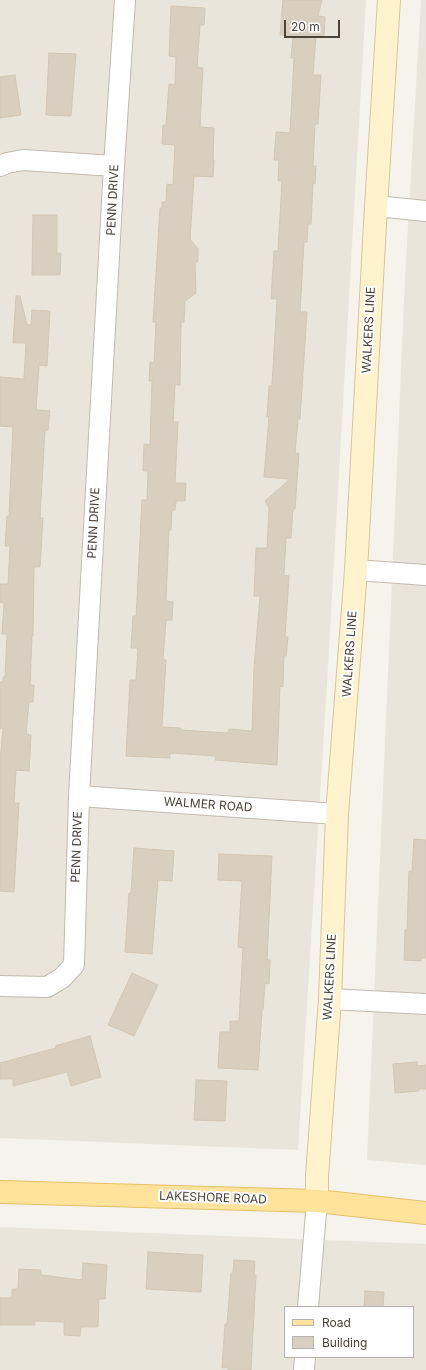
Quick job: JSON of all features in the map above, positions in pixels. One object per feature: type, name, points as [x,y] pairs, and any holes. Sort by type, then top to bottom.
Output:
[{"type":"main road","name":"WALKERS LINE","points":[[317,1201],[317,1176],[330,999],[337,814],[356,570],[389,0]]},
{"type":"main road","name":"LAKESHORE ROAD","points":[[0,1192],[317,1201],[426,1214]]},
{"type":"street","name":"PENN DRIVE","points":[[0,986],[48,987],[62,978],[74,965],[79,796],[114,166],[126,0]]},
{"type":"street","points":[[0,166],[23,160],[114,166]]},
{"type":"street","points":[[376,206],[426,211]]},
{"type":"street","points":[[356,570],[426,576]]},
{"type":"street","name":"WALMER ROAD","points":[[79,796],[337,814]]},
{"type":"street","points":[[330,999],[426,1004]]},
{"type":"street","name":"WALKERS LINE","points":[[308,1306],[317,1201]]},
{"type":"street","points":[[304,1370],[305,1358]]},
{"type":"shaded area","points":[[0,0],[366,0],[327,684],[298,1150],[0,1138]]},
{"type":"shaded area","points":[[421,0],[426,0],[426,1165],[367,1160],[405,278]]},
{"type":"shaded area","points":[[0,1227],[426,1244],[426,1370],[0,1370]]},
{"type":"building","points":[[283,0],[322,0],[318,16],[325,17],[324,37],[316,36],[313,75],[321,75],[318,124],[315,124],[313,166],[316,166],[315,184],[313,183],[311,224],[308,224],[307,242],[304,242],[300,312],[307,312],[300,419],[298,419],[295,453],[299,453],[295,509],[293,509],[291,538],[286,538],[284,575],[289,576],[285,637],[288,637],[286,656],[284,656],[283,687],[280,686],[277,765],[215,760],[216,756],[170,753],[170,758],[126,756],[130,680],[136,680],[138,648],[131,648],[133,616],[136,616],[142,500],[147,500],[148,471],[143,471],[144,444],[150,445],[152,381],[149,381],[150,362],[154,363],[156,322],[153,322],[160,208],[162,208],[162,202],[166,202],[167,184],[173,185],[175,145],[162,144],[163,125],[166,125],[169,84],[175,85],[176,57],[169,56],[171,6],[205,8],[204,25],[200,25],[197,67],[203,68],[200,127],[214,128],[214,160],[213,177],[194,176],[190,239],[198,249],[198,261],[195,263],[196,293],[185,301],[184,322],[181,322],[180,385],[175,385],[173,422],[178,422],[175,483],[186,483],[185,501],[176,501],[175,510],[172,510],[171,530],[169,530],[166,601],[173,602],[172,620],[166,620],[163,660],[166,660],[162,727],[181,728],[181,730],[228,733],[229,729],[252,731],[254,668],[260,596],[254,596],[256,548],[267,548],[269,508],[265,501],[290,479],[264,477],[269,417],[267,417],[269,386],[272,386],[277,299],[271,299],[274,251],[278,251],[282,181],[278,181],[279,160],[274,160],[276,132],[290,133],[294,58],[291,58],[293,36],[280,35]]},
{"type":"building","points":[[49,53],[76,54],[71,116],[46,115]]},
{"type":"building","points":[[15,75],[21,115],[0,118],[0,77]]},
{"type":"building","points":[[33,215],[57,215],[57,253],[61,253],[60,275],[32,275]]},
{"type":"building","points":[[16,296],[20,296],[27,325],[31,325],[32,310],[50,311],[47,366],[39,365],[36,410],[50,411],[48,430],[45,430],[40,518],[43,518],[40,567],[34,567],[33,636],[30,685],[34,685],[33,702],[29,702],[26,734],[31,735],[29,771],[16,770],[14,803],[19,803],[14,892],[0,891],[0,763],[3,728],[0,728],[0,682],[3,682],[3,677],[5,677],[7,634],[2,634],[4,603],[0,602],[0,584],[8,584],[10,546],[5,546],[7,516],[9,516],[13,427],[0,426],[0,377],[24,379],[26,343],[13,343]]},
{"type":"building","points":[[414,839],[426,840],[426,958],[421,958],[421,961],[404,960],[405,930],[407,930],[409,871],[412,871]]},
{"type":"building","points":[[134,848],[174,851],[172,881],[158,880],[152,954],[125,952]]},
{"type":"building","points":[[219,854],[272,856],[267,960],[270,960],[269,984],[265,983],[258,1070],[218,1068],[220,1032],[230,1032],[230,1021],[239,1021],[243,948],[238,947],[242,881],[218,880]]},
{"type":"building","points":[[132,973],[158,985],[134,1036],[108,1025]]},
{"type":"building","points":[[90,1036],[101,1077],[71,1086],[67,1072],[13,1086],[13,1079],[0,1079],[0,1063],[56,1048],[55,1046]]},
{"type":"building","points":[[417,1062],[417,1066],[426,1065],[426,1089],[395,1093],[393,1064]]},
{"type":"building","points":[[196,1080],[227,1081],[225,1121],[194,1120]]},
{"type":"building","points":[[148,1252],[203,1255],[201,1292],[146,1289]]},
{"type":"building","points":[[234,1260],[255,1261],[254,1275],[256,1275],[251,1370],[228,1370],[228,1368],[222,1368],[225,1324],[227,1324],[231,1273],[233,1273]]},
{"type":"building","points":[[83,1263],[107,1265],[105,1299],[99,1299],[98,1327],[81,1327],[80,1336],[64,1335],[64,1322],[35,1321],[35,1325],[0,1325],[0,1298],[12,1298],[12,1289],[18,1289],[19,1269],[41,1270],[41,1275],[82,1280]]},
{"type":"building","points":[[365,1291],[384,1292],[383,1306],[364,1306]]}]
